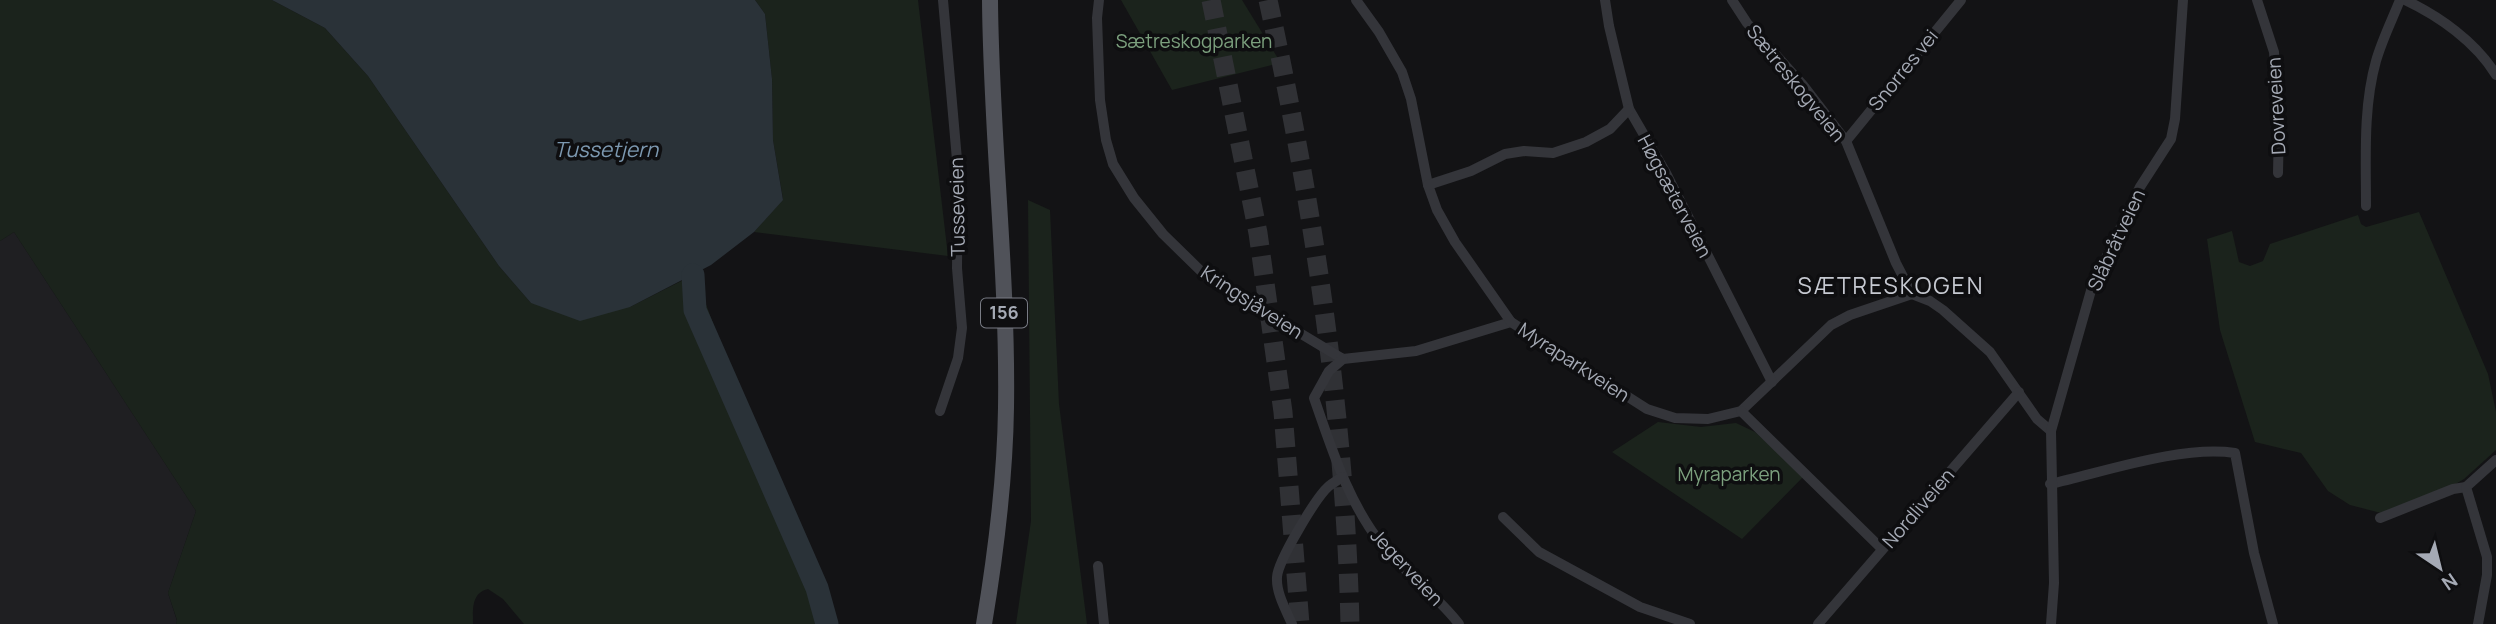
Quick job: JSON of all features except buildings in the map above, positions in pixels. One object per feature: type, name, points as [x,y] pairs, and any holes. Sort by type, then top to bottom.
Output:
[{"type":"main road","name":"156","points":[[984,624],[998,543],[1006,406],[990,0]]},
{"type":"street","name":"Tusseveien","points":[[940,411],[958,358],[962,328],[957,268],[958,171],[943,0]]},
{"type":"street","name":"Kringsjåveien","points":[[1099,0],[1097,18],[1100,100],[1106,140],[1113,163],[1133,198],[1163,234],[1208,278],[1343,359]]},
{"type":"street","name":"Myraparkveien","points":[[1356,0],[1379,32],[1402,72],[1411,99],[1428,185],[1437,210],[1455,242],[1511,322],[1647,409],[1675,418],[1708,419],[1741,411],[1831,325],[1850,315],[1912,294]]},
{"type":"street","name":"Høgsæterveien","points":[[1605,0],[1629,109],[1666,173],[1772,382]]},
{"type":"street","name":"Sætreskogveien","points":[[1732,0],[1747,23],[1803,85],[1846,141],[1896,263],[1912,294]]},
{"type":"street","name":"Snorres vei","points":[[1846,141],[1961,0]]},
{"type":"street","name":"Slåbråtveien","points":[[2051,624],[2054,583],[2051,432],[2092,287],[2140,187],[2171,139],[2175,119],[2183,0]]},
{"type":"street","name":"Dovreveien","points":[[2257,0],[2274,52],[2279,124],[2278,173]]},
{"type":"street","points":[[2366,206],[2366,137],[2371,85],[2377,58],[2402,0],[2442,21],[2476,49],[2496,75]]},
{"type":"street","points":[[1428,185],[1471,170],[1505,154],[1524,151],[1553,153],[1586,142],[1610,129],[1629,109]]},
{"type":"street","points":[[1912,294],[1944,310],[1990,352],[2037,419],[2051,432]]},
{"type":"street","points":[[1343,359],[1416,351],[1511,322]]},
{"type":"street","name":"Jegerveien","points":[[1343,359],[1329,371],[1314,398],[1342,477],[1370,528],[1384,547],[1459,624]]},
{"type":"street","name":"Nordliveien","points":[[1818,624],[2019,392]]},
{"type":"street","points":[[1741,411],[1882,549]]},
{"type":"street","points":[[2050,484],[2173,455],[2215,450],[2235,453],[2254,553],[2273,624]]},
{"type":"street","points":[[2380,518],[2453,489],[2466,487],[2496,460]]},
{"type":"street","points":[[1292,624],[1281,598],[1277,576],[1283,559],[1317,501],[1328,487],[1342,477]]},
{"type":"street","points":[[2466,487],[2487,557],[2487,575],[2478,624]]},
{"type":"street","points":[[1503,517],[1524,540],[1547,556],[1640,607],[1690,624]]},
{"type":"street","points":[[1098,566],[1104,624]]},
{"type":"shaded area","points":[[14,232],[196,511],[168,593],[176,624],[0,624],[0,241]]},
{"type":"green space","points":[[0,0],[272,0],[325,28],[368,76],[499,266],[531,303],[630,307],[695,274],[823,624],[524,624],[503,599],[488,589],[476,598],[473,624],[176,624],[168,593],[196,511],[14,232],[0,241]]},
{"type":"green space","points":[[755,0],[918,0],[948,256],[754,232],[783,199],[773,140],[772,79],[765,14]]},
{"type":"green space","name":"Sætreskogparken","points":[[1121,0],[1242,0],[1279,60],[1272,65],[1172,90]]},
{"type":"green space","points":[[1028,200],[1050,210],[1059,404],[1087,624],[1016,624],[1031,521]]},
{"type":"green space","points":[[2419,212],[2488,374],[2496,412],[2496,450],[2464,479],[2447,489],[2381,513],[2350,505],[2328,491],[2301,453],[2255,442],[2220,330],[2207,239],[2232,231],[2239,262],[2250,266],[2263,261],[2270,244],[2358,215],[2361,224],[2366,227]]},
{"type":"green space","name":"Myraparken","points":[[1658,422],[1701,427],[1736,423],[1755,432],[1804,476],[1742,539],[1612,452]]},
{"type":"water","name":"Tussetjern","points":[[272,0],[755,0],[765,14],[772,79],[773,140],[783,200],[754,232],[711,265],[630,307],[580,321],[531,303],[499,266],[368,76],[325,28]]},
{"type":"waterway","points":[[693,275],[695,310],[817,588],[827,624]]},
{"type":"tunnel","points":[[1211,0],[1258,233],[1283,412],[1300,624]]},
{"type":"tunnel","points":[[1268,0],[1299,154],[1324,310],[1341,467],[1350,624]]},
{"type":"district","name":"SÆTRESKOGEN","points":[[1891,286]]}]
